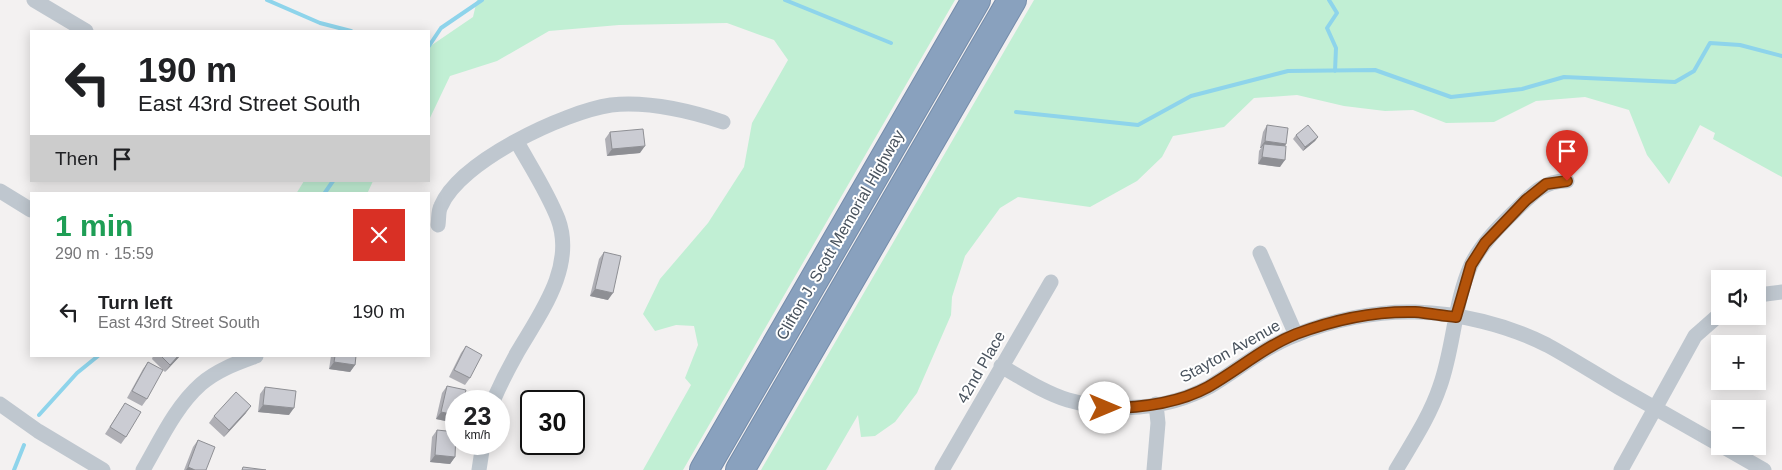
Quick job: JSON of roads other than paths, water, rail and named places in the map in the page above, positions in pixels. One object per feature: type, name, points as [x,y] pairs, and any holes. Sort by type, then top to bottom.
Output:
[{"type":"highway","name":"Clifton J. Scott Memorial Highway","points":[[704,470],[976,0]]},
{"type":"highway","name":"Clifton J. Scott Memorial Highway","points":[[740,470],[1012,0]]},
{"type":"street","points":[[34,0],[84,30]]},
{"type":"street","points":[[438,225],[440,207],[447,195],[466,173],[484,160],[562,118],[611,105],[668,107],[723,122]]},
{"type":"street","points":[[498,390],[558,279],[562,246],[559,220],[517,142]]},
{"type":"street","points":[[1396,470],[1428,414],[1440,386],[1451,347],[1456,317],[1471,265],[1485,243],[1526,200],[1546,184],[1567,181]]},
{"type":"street","points":[[0,191],[30,209]]},
{"type":"street","points":[[1260,253],[1296,334]]},
{"type":"street","name":"42nd Place","points":[[942,470],[1051,282]]},
{"type":"street","points":[[1766,294],[1782,292]]},
{"type":"street","name":"Stayton Avenue","points":[[1002,366],[1066,400],[1105,408],[1127,408],[1181,398],[1207,387],[1265,350],[1296,334],[1376,314],[1416,312],[1456,317],[1503,328],[1546,344],[1711,440]]},
{"type":"street","points":[[1621,470],[1695,336],[1711,322]]},
{"type":"street","points":[[143,470],[176,413],[201,384],[229,366],[253,357]]},
{"type":"street","points":[[0,404],[38,431],[102,470]]},
{"type":"street","points":[[1154,470],[1158,423],[1156,404]]},
{"type":"street","points":[[479,470],[481,455]]},
{"type":"street","name":"Stayton Avenue","points":[[1737,455],[1764,470]]},
{"type":"waterway","points":[[267,0],[320,23],[347,30]]},
{"type":"waterway","points":[[430,44],[441,28],[482,0]]},
{"type":"waterway","points":[[785,0],[891,43]]},
{"type":"waterway","points":[[1329,0],[1337,13],[1327,28],[1336,48],[1335,71]]},
{"type":"waterway","points":[[1016,112],[1138,125],[1191,96],[1288,71],[1375,70],[1451,97],[1522,89],[1564,77],[1675,82],[1694,71],[1710,43],[1740,45],[1782,56]]},
{"type":"waterway","points":[[325,192],[332,182]]},
{"type":"waterway","points":[[39,415],[77,373],[97,357]]},
{"type":"waterway","points":[[14,470],[24,445]]}]
